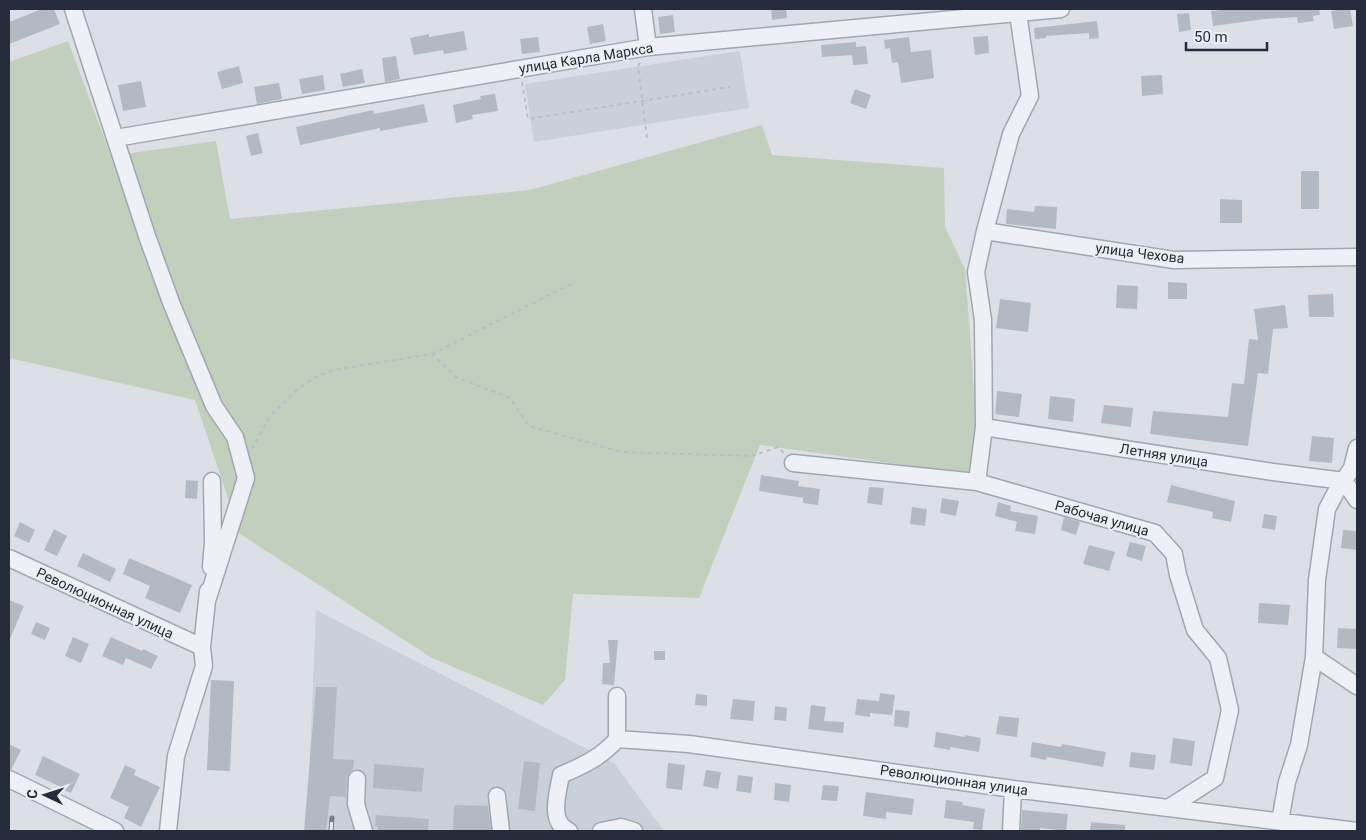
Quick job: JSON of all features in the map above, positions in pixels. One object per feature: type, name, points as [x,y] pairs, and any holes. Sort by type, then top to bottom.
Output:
[{"type":"street","points":[[73,9],[147,236],[172,305],[214,406],[235,437],[246,478],[207,601]]},
{"type":"street","points":[[643,9],[648,47]]},
{"type":"street","name":"улица Карла Маркса","points":[[116,138],[648,47],[1061,9]]},
{"type":"street","points":[[977,482],[984,427],[983,320],[976,272],[1011,134],[1030,96],[1018,12]]},
{"type":"street","name":"улица Чехова","points":[[985,231],[1174,260],[1357,257]]},
{"type":"street","name":"Летняя улица","points":[[984,427],[1273,472],[1344,481]]},
{"type":"street","points":[[1280,821],[1287,782],[1300,745],[1314,657],[1317,580],[1327,509],[1352,468],[1357,448]]},
{"type":"street","name":"Рабочая улица","points":[[793,463],[977,482],[1155,533],[1174,554],[1178,575],[1195,630],[1218,658],[1230,710],[1216,778],[1170,808]]},
{"type":"street","points":[[168,831],[176,756],[204,666],[202,647],[213,542],[212,481]]},
{"type":"street","points":[[1344,481],[1357,500]]},
{"type":"street","name":"Революционная улица","points":[[9,558],[202,647]]},
{"type":"street","points":[[1314,657],[1357,686]]},
{"type":"street","points":[[569,831],[558,823],[556,815],[561,775],[584,765],[609,748],[617,739],[617,696]]},
{"type":"street","name":"Революционная улица","points":[[617,739],[689,744],[1013,789],[1357,831]]},
{"type":"street","points":[[9,779],[115,831]]},
{"type":"street","points":[[357,779],[356,804],[364,831]]},
{"type":"street","points":[[1011,831],[1013,789]]},
{"type":"street","points":[[497,796],[501,831]]},
{"type":"street","points":[[601,831],[621,827],[634,831]]},
{"type":"path","points":[[647,138],[638,66],[648,47]]},
{"type":"path","points":[[520,69],[528,119],[730,86]]},
{"type":"path","points":[[252,450],[270,416],[299,388],[316,377],[334,370],[432,354],[574,282]]},
{"type":"path","points":[[432,354],[456,376],[510,398],[528,426],[622,452],[752,456],[778,448],[793,463]]},
{"type":"shaded area","points":[[740,51],[749,108],[534,142],[525,84]]},
{"type":"shaded area","points":[[316,610],[614,763],[664,831],[307,831]]},
{"type":"green space","points":[[68,41],[111,156],[216,141],[230,219],[530,190],[762,125],[772,155],[944,168],[945,227],[965,269],[976,417],[969,474],[760,445],[699,598],[573,594],[565,680],[543,705],[432,658],[240,534],[195,400],[9,358],[9,62]]},
{"type":"building","points":[[42,9],[54,9],[60,24],[9,44],[9,22]]},
{"type":"building","points":[[771,9],[786,9],[787,18],[772,20]]},
{"type":"building","points":[[1231,9],[1319,9],[1320,15],[1313,16],[1314,21],[1298,23],[1297,17],[1213,26],[1211,11]]},
{"type":"building","points":[[1350,9],[1353,26],[1334,29],[1331,11]]},
{"type":"building","points":[[1189,13],[1191,30],[1179,32],[1177,14]]},
{"type":"building","points":[[673,15],[675,32],[660,34],[658,17]]},
{"type":"building","points":[[1097,21],[1099,38],[1089,39],[1089,33],[1046,36],[1046,38],[1035,39],[1034,28]]},
{"type":"building","points":[[603,24],[606,41],[590,44],[587,27]]},
{"type":"building","points":[[464,31],[467,50],[444,54],[443,50],[414,55],[410,38],[429,34],[429,37]]},
{"type":"building","points":[[988,36],[989,53],[975,55],[973,37]]},
{"type":"building","points":[[538,37],[540,52],[522,54],[520,39]]},
{"type":"building","points":[[909,37],[911,52],[931,50],[934,78],[901,83],[898,62],[892,63],[890,48],[885,49],[884,40]]},
{"type":"building","points":[[856,42],[856,47],[866,46],[868,64],[853,65],[852,55],[822,57],[821,45]]},
{"type":"building","points":[[396,56],[400,79],[385,82],[382,58]]},
{"type":"building","points":[[239,66],[243,83],[222,89],[217,72]]},
{"type":"building","points":[[362,69],[365,83],[343,87],[340,74]]},
{"type":"building","points":[[323,75],[325,90],[302,94],[299,79]]},
{"type":"building","points":[[1162,75],[1163,94],[1142,96],[1141,76]]},
{"type":"building","points":[[141,81],[146,107],[123,111],[118,85]]},
{"type":"building","points":[[279,83],[282,99],[257,104],[254,87]]},
{"type":"building","points":[[855,89],[871,95],[866,109],[850,103]]},
{"type":"building","points":[[495,94],[498,111],[472,115],[473,119],[456,123],[453,105],[481,99],[480,96]]},
{"type":"building","points":[[424,104],[428,122],[380,131],[380,128],[300,145],[296,127],[373,110],[374,114]]},
{"type":"building","points":[[258,133],[263,153],[251,156],[246,136]]},
{"type":"building","points":[[1301,171],[1319,171],[1319,209],[1301,209]]},
{"type":"building","points":[[1220,199],[1242,200],[1242,223],[1220,223]]},
{"type":"building","points":[[1035,206],[1057,207],[1056,229],[1006,224],[1007,209],[1034,212]]},
{"type":"building","points":[[1168,282],[1187,283],[1187,299],[1168,299]]},
{"type":"building","points":[[1117,285],[1138,286],[1137,309],[1116,308]]},
{"type":"building","points":[[1333,294],[1334,317],[1309,317],[1308,295]]},
{"type":"building","points":[[1000,299],[1031,303],[1028,332],[996,328]]},
{"type":"building","points":[[1285,305],[1288,328],[1273,329],[1268,374],[1258,373],[1248,446],[1150,434],[1153,411],[1228,417],[1232,383],[1244,384],[1249,339],[1258,340],[1254,309]]},
{"type":"building","points":[[997,391],[1022,394],[1019,417],[995,414]]},
{"type":"building","points":[[1050,396],[1075,399],[1073,422],[1048,419]]},
{"type":"building","points":[[1104,405],[1133,408],[1131,427],[1101,423]]},
{"type":"building","points":[[1312,436],[1334,438],[1332,463],[1309,461]]},
{"type":"building","points":[[761,475],[799,481],[798,486],[820,489],[818,505],[803,503],[803,498],[759,491]]},
{"type":"building","points":[[186,480],[198,481],[197,499],[185,498]]},
{"type":"building","points":[[1171,485],[1235,501],[1231,522],[1212,518],[1213,512],[1167,502]]},
{"type":"building","points":[[869,487],[884,488],[882,505],[867,503]]},
{"type":"building","points":[[942,498],[959,501],[956,516],[940,513]]},
{"type":"building","points":[[998,502],[1011,506],[1010,511],[1038,516],[1035,534],[1015,531],[1017,522],[995,516]]},
{"type":"building","points":[[912,507],[927,509],[925,526],[910,524]]},
{"type":"building","points":[[1264,514],[1277,516],[1275,530],[1262,528]]},
{"type":"building","points":[[1064,517],[1080,522],[1076,535],[1061,530]]},
{"type":"building","points":[[20,522],[35,530],[29,543],[14,536]]},
{"type":"building","points":[[54,529],[67,536],[57,556],[44,550]]},
{"type":"building","points":[[1343,530],[1357,531],[1357,550],[1341,548]]},
{"type":"building","points":[[1130,542],[1146,546],[1142,561],[1126,556]]},
{"type":"building","points":[[1089,545],[1115,552],[1109,571],[1083,564]]},
{"type":"building","points":[[83,553],[116,569],[110,582],[77,566]]},
{"type":"building","points":[[129,558],[192,585],[180,613],[145,598],[150,586],[123,574]]},
{"type":"building","points":[[9,600],[24,606],[9,641]]},
{"type":"building","points":[[1259,603],[1290,605],[1288,625],[1258,623]]},
{"type":"building","points":[[36,622],[50,628],[45,640],[31,634]]},
{"type":"building","points":[[1338,628],[1357,629],[1357,649],[1337,648]]},
{"type":"building","points":[[73,637],[89,644],[81,663],[65,656]]},
{"type":"building","points":[[111,637],[158,656],[151,669],[126,658],[123,665],[102,656]]},
{"type":"building","points":[[608,640],[618,640],[614,685],[602,684],[603,663],[610,663]]},
{"type":"building","points":[[654,651],[665,651],[665,660],[654,660]]},
{"type":"building","points":[[211,680],[234,681],[230,771],[207,770]]},
{"type":"building","points":[[316,687],[337,687],[333,759],[354,760],[353,770],[347,778],[346,797],[330,796],[326,831],[304,831]]},
{"type":"building","points":[[880,693],[895,695],[892,715],[870,713],[870,717],[855,715],[857,699],[879,701]]},
{"type":"building","points":[[696,694],[707,695],[707,706],[695,705]]},
{"type":"building","points":[[733,699],[755,701],[753,721],[730,719]]},
{"type":"building","points":[[811,705],[826,707],[824,721],[844,722],[843,733],[808,729]]},
{"type":"building","points":[[775,706],[787,708],[786,721],[774,720]]},
{"type":"building","points":[[895,710],[910,711],[908,728],[894,726]]},
{"type":"building","points":[[999,716],[1019,718],[1017,737],[996,734]]},
{"type":"building","points":[[936,732],[981,738],[979,752],[950,747],[950,750],[934,747]]},
{"type":"building","points":[[1173,738],[1195,741],[1192,766],[1170,763]]},
{"type":"building","points":[[1032,742],[1061,747],[1062,744],[1106,752],[1103,767],[1047,757],[1046,760],[1030,757]]},
{"type":"building","points":[[9,744],[21,750],[11,770],[9,769]]},
{"type":"building","points":[[1131,752],[1156,755],[1154,770],[1129,767]]},
{"type":"building","points":[[43,756],[80,774],[71,793],[35,775]]},
{"type":"building","points":[[524,761],[540,763],[535,811],[518,809]]},
{"type":"building","points":[[668,763],[685,765],[682,790],[666,788]]},
{"type":"building","points":[[374,764],[424,768],[422,792],[373,788]]},
{"type":"building","points":[[125,765],[136,770],[134,775],[160,787],[141,827],[124,818],[129,807],[110,798]]},
{"type":"building","points":[[706,770],[721,772],[718,789],[703,786]]},
{"type":"building","points":[[738,775],[753,777],[751,793],[736,791]]},
{"type":"building","points":[[775,783],[791,785],[789,802],[774,800]]},
{"type":"building","points":[[823,785],[839,786],[837,801],[821,800]]},
{"type":"building","points":[[866,792],[914,799],[912,815],[886,812],[886,819],[863,816]]},
{"type":"building","points":[[946,800],[963,802],[962,805],[985,809],[982,830],[973,829],[974,822],[944,818]]},
{"type":"building","points":[[454,805],[488,806],[491,831],[453,831]]},
{"type":"building","points":[[1022,810],[1068,814],[1066,831],[1040,828],[1040,831],[1021,831]]},
{"type":"building","points":[[376,815],[429,819],[428,831],[378,831],[378,827],[375,826]]},
{"type":"building","points":[[1091,822],[1125,825],[1125,831],[1090,831]]},
{"type":"railway","points":[[331,831],[332,818]]}]
